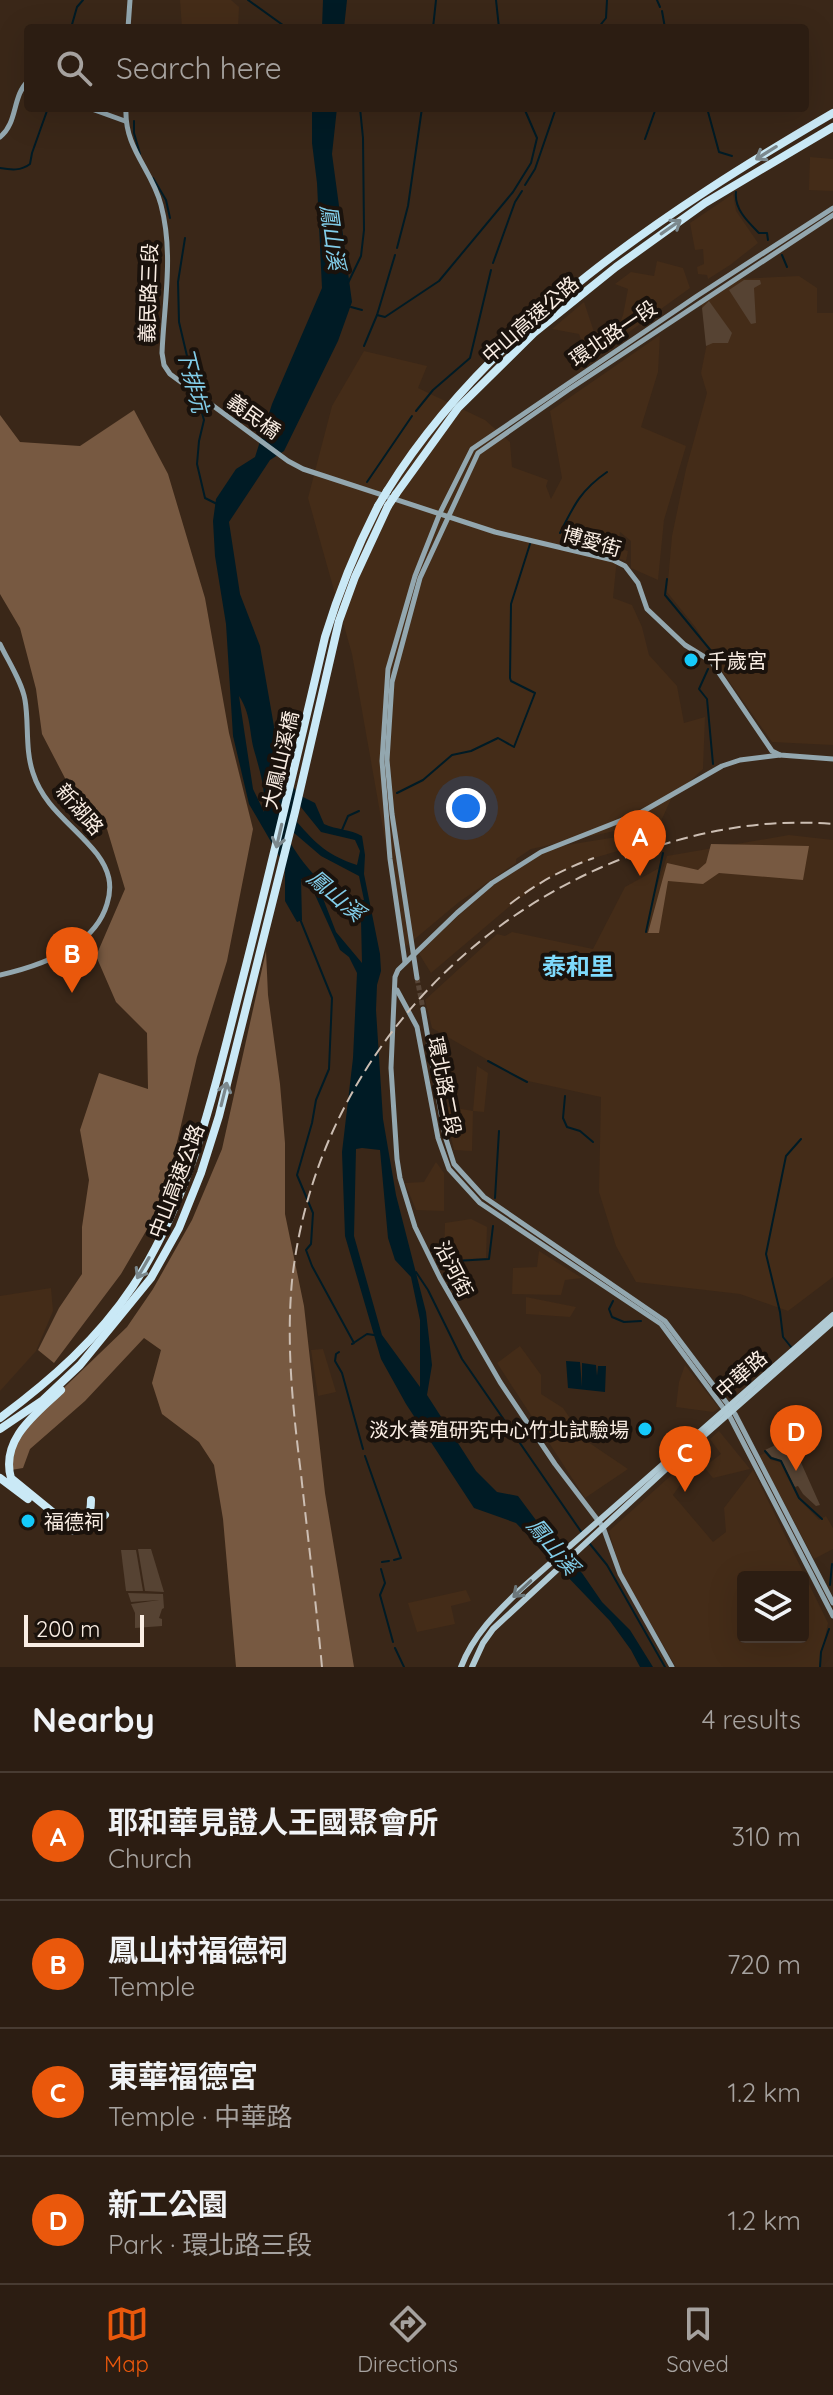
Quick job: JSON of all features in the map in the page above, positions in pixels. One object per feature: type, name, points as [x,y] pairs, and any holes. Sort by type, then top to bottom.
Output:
[{"type":"highway","name":"中山高速公路","points":[[339,621],[355,577],[388,506],[391,492],[426,432],[485,365],[565,295],[654,226],[833,113]]},
{"type":"highway","name":"中山高速公路","points":[[337,597],[378,506],[458,408],[534,333],[628,258],[705,203],[833,127]]},
{"type":"highway","name":"大鳳山溪橋","points":[[261,931],[325,637],[337,597]]},
{"type":"highway","name":"大鳳山溪橋","points":[[261,931],[339,621]]},
{"type":"highway","name":"中山高速公路","points":[[0,1429],[43,1400],[80,1365],[151,1278],[179,1228],[219,1116],[261,931]]},
{"type":"highway","name":"中山高速公路","points":[[0,1418],[35,1392],[104,1324],[133,1286],[168,1223],[203,1129],[261,931]]},
{"type":"highway","points":[[91,1500],[91,1514],[87,1520],[71,1527],[64,1524],[11,1478],[5,1469],[5,1447],[17,1429],[65,1387],[109,1340],[151,1278]]},
{"type":"highway","points":[[0,1410],[35,1392]]},
{"type":"highway","points":[[0,1478],[62,1529],[82,1531],[105,1515]]},
{"type":"main road","name":"中華路","points":[[600,1524],[833,1315]]},
{"type":"main road","name":"中華路","points":[[728,1411],[833,1322]]},
{"type":"main road","points":[[461,1667],[472,1643],[490,1619],[600,1524]]},
{"type":"main road","points":[[472,1667],[493,1629],[600,1524]]},
{"type":"street","points":[[128,24],[130,0]]},
{"type":"street","points":[[0,137],[12,124],[24,86]]},
{"type":"street","points":[[100,112],[125,121]]},
{"type":"street","name":"義民路三段","points":[[126,112],[129,141],[161,205],[168,260],[162,353],[164,365],[183,384]]},
{"type":"street","name":"環北路一段","points":[[440,513],[472,449],[833,208]]},
{"type":"street","name":"環北路一段","points":[[448,516],[478,453],[833,215]]},
{"type":"street","name":"義民橋","points":[[183,384],[288,461],[308,471]]},
{"type":"street","name":"博愛街","points":[[308,471],[528,541],[613,560],[625,566],[638,583],[647,609],[685,645],[711,661],[766,743],[780,755]]},
{"type":"street","points":[[405,963],[390,859],[382,761],[388,669],[415,576],[440,513]]},
{"type":"street","points":[[417,978],[397,858],[387,760],[392,682],[420,578],[448,516]]},
{"type":"street","name":"新湖路","points":[[0,644],[25,697],[33,773],[49,804],[98,855],[110,875],[110,895],[103,917],[82,941],[43,962],[0,975]]},
{"type":"street","points":[[395,985],[398,970],[457,913],[492,883],[541,852],[640,813],[702,776],[740,760],[780,755],[833,759]]},
{"type":"street","name":"環北路二段","points":[[395,985],[417,1027],[438,1138],[449,1169],[480,1203],[661,1324],[728,1411]]},
{"type":"street","name":"沿河街","points":[[395,985],[391,1068],[397,1159],[415,1227],[494,1373],[600,1524],[620,1574],[672,1667]]},
{"type":"street","name":"環北路二段","points":[[423,1009],[445,1136],[454,1164],[484,1197],[665,1321],[728,1411]]},
{"type":"street","points":[[728,1411],[833,1603]]},
{"type":"street","points":[[728,1411],[833,1616]]},
{"type":"shaded area","points":[[180,0],[231,0],[239,7],[238,24],[182,24]]},
{"type":"shaded area","points":[[810,157],[833,159],[833,191],[809,190]]},
{"type":"shaded area","points":[[733,194],[736,211],[758,243],[708,279],[707,275],[698,274],[697,267],[704,264],[703,249],[695,250],[690,223]]},
{"type":"shaded area","points":[[657,261],[683,268],[690,288],[611,345],[623,315],[628,289],[615,284],[631,272],[654,276]]},
{"type":"shaded area","points":[[799,276],[817,288],[817,313],[833,313],[833,745],[772,742],[719,667],[696,628],[667,592],[672,536],[707,393],[701,373],[707,343],[705,315],[700,302],[738,279]]},
{"type":"shaded area","points":[[744,280],[760,280],[761,284],[754,288],[756,323],[751,324],[729,290]]},
{"type":"shaded area","points":[[709,301],[732,333],[728,343],[706,346],[702,308]]},
{"type":"shaded area","points":[[584,302],[600,350],[586,354],[579,334],[552,329]]},
{"type":"shaded area","points":[[660,335],[658,372],[641,427],[686,446],[664,520],[658,580],[631,568],[631,541],[620,532],[618,548],[628,551],[626,561],[617,558],[613,598],[632,605],[649,655],[677,686],[684,723],[705,717],[703,769],[671,799],[661,821],[531,849],[459,902],[404,948],[352,654],[308,498],[332,406],[364,351],[427,366],[418,388],[485,420],[510,442],[512,467],[548,480],[546,486],[551,499],[562,478],[550,411]]},
{"type":"shaded area","points":[[134,410],[168,474],[205,598],[229,733],[253,829],[227,961],[197,1057],[163,1202],[121,1274],[54,1363],[38,1350],[59,1308],[82,1274],[82,1227],[89,1180],[80,1130],[99,1073],[148,1089],[147,1033],[116,1002],[96,956],[125,889],[107,829],[67,782],[42,734],[36,689],[20,628],[0,594],[0,415],[20,442],[80,446]]},
{"type":"shaded area","points":[[635,834],[638,845],[594,858],[554,875],[516,901],[431,973],[418,952],[497,881],[544,852],[561,846]]},
{"type":"shaded area","points":[[789,835],[833,840],[833,1277],[788,1311],[740,1294],[636,1282],[616,1246],[599,1192],[601,1097],[514,1075],[432,1028],[425,1000],[497,934],[505,936],[512,932],[593,949],[625,887],[661,867],[652,902],[667,856]]},
{"type":"shaded area","points":[[711,844],[809,846],[803,880],[719,873],[703,884],[668,881],[659,933],[648,933],[667,863],[698,870],[706,863]]},
{"type":"shaded area","points":[[266,951],[285,1143],[285,1214],[304,1306],[325,1493],[354,1667],[236,1667],[223,1519],[214,1465],[199,1442],[162,1414],[152,1383],[161,1350],[144,1338],[85,1401],[30,1449],[23,1468],[11,1470],[16,1434],[127,1327],[153,1289],[192,1220],[222,1149]]},
{"type":"shaded area","points":[[477,1066],[488,1073],[484,1112],[473,1111]]},
{"type":"shaded area","points":[[444,1106],[473,1111],[472,1151],[454,1150]]},
{"type":"shaded area","points":[[436,1162],[444,1173],[444,1211],[416,1210],[405,1183],[424,1182]]},
{"type":"shaded area","points":[[471,1219],[487,1227],[486,1258],[444,1260],[445,1223]]},
{"type":"shaded area","points":[[539,1251],[582,1278],[565,1280],[561,1295],[512,1294],[513,1268],[537,1267]]},
{"type":"shaded area","points":[[51,1288],[53,1311],[36,1351],[0,1391],[0,1296]]},
{"type":"shaded area","points":[[526,1297],[576,1307],[570,1317],[526,1314]]},
{"type":"shaded area","points":[[520,1346],[541,1375],[541,1394],[563,1408],[585,1440],[628,1469],[585,1498],[497,1363]]},
{"type":"shaded area","points":[[323,1349],[336,1392],[318,1396],[311,1350]]},
{"type":"shaded area","points":[[685,1365],[719,1408],[713,1412],[676,1407]]},
{"type":"shaded area","points":[[719,1431],[750,1469],[713,1478],[704,1467],[721,1454],[710,1439]]},
{"type":"shaded area","points":[[790,1438],[820,1505],[816,1506],[798,1486],[795,1487],[781,1460],[765,1450]]},
{"type":"shaded area","points":[[765,1453],[771,1460],[780,1462],[798,1498],[819,1520],[826,1516],[833,1528],[833,1549],[814,1559],[759,1456]]},
{"type":"shaded area","points":[[753,1470],[803,1571],[737,1571],[737,1643],[809,1643],[809,1584],[828,1623],[819,1667],[676,1667],[621,1573],[609,1531],[676,1471],[680,1485],[673,1495],[713,1542],[726,1532],[724,1508]]},
{"type":"shaded area","points":[[138,1549],[151,1549],[164,1592],[145,1591]]},
{"type":"shaded area","points":[[121,1550],[136,1550],[143,1591],[126,1591]]},
{"type":"shaded area","points":[[466,1590],[471,1601],[451,1606],[455,1624],[417,1632],[408,1603]]},
{"type":"shaded area","points":[[128,1593],[163,1594],[164,1608],[159,1618],[162,1619],[162,1626],[135,1628],[135,1613],[131,1604],[159,1600],[131,1602]]},
{"type":"water","points":[[323,0],[347,0],[344,24],[322,24]]},
{"type":"water","name":"鳳山溪","points":[[312,112],[337,112],[332,154],[352,302],[338,341],[284,451],[270,460],[229,522],[240,594],[260,646],[279,755],[297,794],[315,803],[324,824],[362,836],[364,874],[380,954],[376,1010],[383,1119],[396,1195],[426,1312],[432,1365],[427,1395],[476,1471],[497,1492],[518,1496],[556,1547],[630,1630],[653,1667],[640,1667],[610,1621],[516,1523],[474,1508],[406,1404],[381,1359],[345,1236],[342,1152],[353,1058],[357,973],[349,957],[340,950],[311,886],[301,879],[302,920],[297,922],[285,901],[285,866],[249,804],[233,736],[226,624],[213,521],[216,499],[236,469],[255,457],[272,404],[322,288]],"holes":[[[239,696],[248,716],[262,781],[264,812],[253,789]],[[300,806],[321,832],[355,840],[360,851],[357,865],[338,858],[310,837],[297,822]],[[293,832],[321,856],[359,876],[364,900],[341,895],[312,873],[291,844]],[[319,888],[361,920],[362,963],[336,932]],[[356,1149],[380,1150],[388,1238],[395,1260],[411,1277],[420,1320],[420,1387],[382,1335],[354,1236]]]},
{"type":"water","points":[[566,1361],[580,1362],[582,1387],[582,1363],[596,1365],[597,1376],[598,1366],[606,1366],[605,1392],[568,1388]]},
{"type":"waterway","points":[[72,24],[77,7],[83,0]]},
{"type":"waterway","points":[[248,0],[281,24]]},
{"type":"waterway","points":[[433,24],[436,0]]},
{"type":"waterway","points":[[496,0],[499,24]]},
{"type":"waterway","points":[[601,24],[606,18],[607,0]]},
{"type":"waterway","points":[[657,0],[660,7]]},
{"type":"waterway","points":[[662,11],[664,24]]},
{"type":"waterway","points":[[0,168],[16,169],[30,164],[47,112]]},
{"type":"waterway","points":[[348,283],[361,256],[364,230],[360,112]]},
{"type":"waterway","points":[[397,248],[408,206],[421,112]]},
{"type":"waterway","points":[[377,315],[385,317],[439,281],[513,192],[531,163],[537,138],[526,112]]},
{"type":"waterway","points":[[525,185],[535,169],[555,112]]},
{"type":"waterway","points":[[645,139],[655,112]]},
{"type":"waterway","points":[[708,112],[719,152],[732,156]]},
{"type":"waterway","name":"下排坑","points":[[134,121],[140,154]]},
{"type":"waterway","name":"下排坑","points":[[153,178],[166,200],[170,218]]},
{"type":"waterway","points":[[493,263],[522,191]]},
{"type":"waterway","points":[[736,192],[737,204],[743,215],[759,233],[767,233],[768,240]]},
{"type":"waterway","name":"下排坑","points":[[185,238],[178,282],[179,322],[195,390]]},
{"type":"waterway","points":[[364,346],[395,255]]},
{"type":"waterway","points":[[782,255],[787,267]]},
{"type":"waterway","points":[[416,411],[433,390],[470,358],[491,270]]},
{"type":"waterway","points":[[351,307],[362,310]]},
{"type":"waterway","name":"下排坑","points":[[197,396],[204,420],[197,464],[205,498],[217,504]]},
{"type":"waterway","points":[[367,482],[412,416]]},
{"type":"waterway","points":[[560,533],[579,499],[607,472]]},
{"type":"waterway","points":[[397,793],[423,780],[452,755],[471,751],[498,738],[514,747],[535,693],[510,678],[511,604],[530,544]]},
{"type":"waterway","points":[[667,579],[665,595],[712,652],[707,656]]},
{"type":"waterway","points":[[708,669],[699,689],[707,699],[713,764]]},
{"type":"waterway","points":[[342,830],[348,816],[359,811]]},
{"type":"waterway","points":[[646,932],[663,853]]},
{"type":"waterway","points":[[300,919],[332,998],[329,1069],[316,1100],[297,1175],[313,1213],[311,1244],[306,1250],[352,1344]]},
{"type":"waterway","points":[[488,1061],[527,1082]]},
{"type":"waterway","points":[[565,1096],[563,1118],[567,1127],[580,1131],[593,1142]]},
{"type":"waterway","points":[[495,1198],[499,1131]]},
{"type":"waterway","points":[[791,1347],[783,1337],[766,1254],[786,1156],[801,1139]]},
{"type":"waterway","points":[[439,1262],[489,1259],[493,1226]]},
{"type":"waterway","points":[[416,1272],[462,1359],[582,1533]]},
{"type":"waterway","points":[[613,1301],[609,1309],[612,1317],[624,1322],[641,1321]]},
{"type":"waterway","points":[[355,1342],[367,1334],[374,1335]]},
{"type":"waterway","points":[[339,1352],[335,1361],[342,1373],[363,1449]]},
{"type":"waterway","points":[[765,1451],[771,1458],[781,1461],[799,1498],[822,1519]]},
{"type":"waterway","points":[[365,1456],[401,1558],[394,1560]]},
{"type":"waterway","points":[[590,1544],[607,1565],[665,1667]]},
{"type":"waterway","points":[[382,1562],[389,1561]]},
{"type":"waterway","points":[[830,1585],[832,1564]]},
{"type":"waterway","points":[[381,1569],[385,1583],[380,1595],[393,1642]]},
{"type":"waterway","points":[[820,1667],[821,1652],[829,1629]]},
{"type":"waterway","points":[[395,1648],[404,1667]]},
{"type":"tunnel","points":[[417,978],[423,1009]]},
{"type":"railway","points":[[322,1667],[293,1402],[290,1354],[292,1281],[306,1206],[331,1136],[365,1070],[409,1011],[461,958],[520,912],[585,875],[655,847],[721,830],[765,824],[833,824]]},
{"type":"railway","points":[[510,904],[550,878],[594,858]]},
{"type":"place","name":"千歲宮","points":[[691,660]]},
{"type":"place","name":"耶和華見證人王國聚會所","points":[[640,876]]},
{"type":"place","name":"鳳山村福德祠","points":[[72,993]]},
{"type":"place","name":"淡水養殖研究中心竹北試驗場","points":[[645,1429]]},
{"type":"place","name":"新工公園","points":[[796,1471]]},
{"type":"place","name":"東華福德宮","points":[[685,1492]]},
{"type":"place","name":"福德祠","points":[[28,1521]]},
{"type":"district","name":"泰和里","points":[[578,966]]}]
